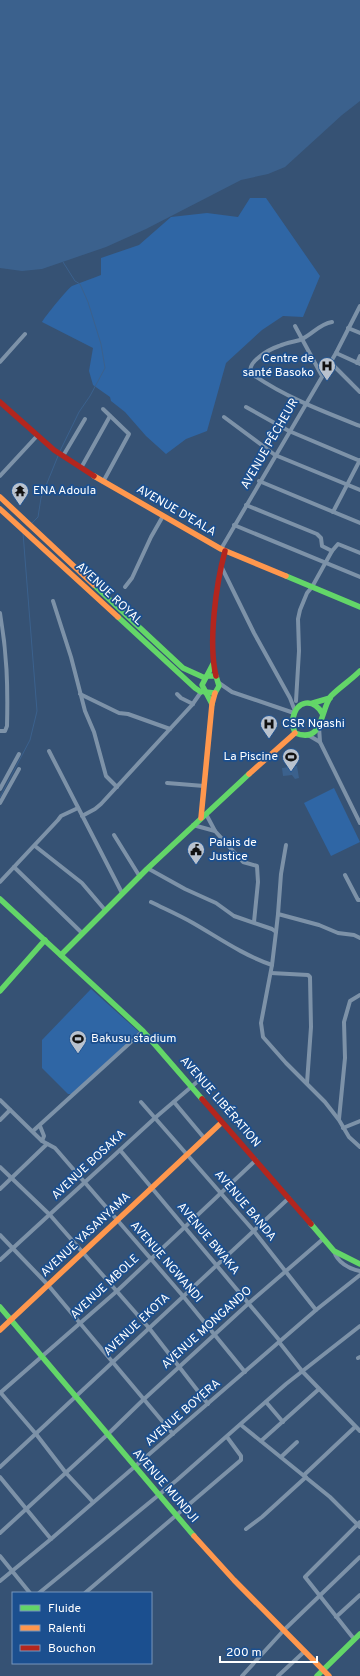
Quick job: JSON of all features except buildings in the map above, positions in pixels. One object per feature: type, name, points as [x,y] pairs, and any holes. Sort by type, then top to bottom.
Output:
[{"type":"street","name":"AVENUE PÊCHEUR","points":[[223,550],[234,525],[336,353],[360,306]]},
{"type":"street","points":[[332,322],[324,323],[302,339],[279,345],[270,350],[255,360],[250,367],[250,371],[275,390],[360,426]]},
{"type":"street","points":[[294,326],[322,376]]},
{"type":"street","points":[[348,328],[360,333]]},
{"type":"street","points":[[0,362],[25,334]]},
{"type":"street","points":[[336,353],[359,363],[360,356]]},
{"type":"street","points":[[330,362],[360,392]]},
{"type":"street","name":"AVENUE D'EALA","points":[[0,402],[54,450],[103,482],[223,550],[360,607]]},
{"type":"street","points":[[246,407],[289,431],[360,461],[333,512]]},
{"type":"street","points":[[102,408],[129,434],[103,482]]},
{"type":"street","points":[[81,468],[110,416]]},
{"type":"street","points":[[224,417],[275,455],[360,490]]},
{"type":"street","points":[[62,456],[85,419]]},
{"type":"street","points":[[0,476],[38,436]]},
{"type":"street","points":[[259,481],[360,523]]},
{"type":"street","name":"AVENUE ROYAL","points":[[0,497],[183,668],[194,674],[206,677]]},
{"type":"street","points":[[246,505],[317,534],[321,538],[322,546],[332,551]]},
{"type":"street","name":"AVENUE ROYAL","points":[[0,509],[195,688],[203,691]]},
{"type":"street","points":[[125,587],[132,578],[151,537],[163,516]]},
{"type":"street","points":[[234,525],[360,577]]},
{"type":"street","points":[[296,701],[298,618],[306,593],[312,587],[332,551],[338,544],[360,553]]},
{"type":"street","points":[[223,550],[219,573],[213,636],[213,664],[219,683],[226,689],[269,706],[294,712]]},
{"type":"street","points":[[221,566],[254,633],[290,698],[294,712],[292,723],[295,733]]},
{"type":"street","points":[[53,601],[87,718],[94,732],[106,776],[117,787]]},
{"type":"street","points":[[0,614],[7,659],[8,678],[7,726],[5,731],[0,731]]},
{"type":"street","points":[[212,704],[203,691],[202,685],[213,664]]},
{"type":"street","points":[[294,712],[301,706],[330,698],[359,675]]},
{"type":"street","points":[[206,677],[216,676]]},
{"type":"street","points":[[219,683],[212,704],[204,786],[204,816],[215,831],[243,862],[257,866],[258,882],[254,922]]},
{"type":"street","points":[[203,691],[209,693],[226,689]]},
{"type":"street","points":[[82,816],[95,809],[117,787],[193,704],[203,691]]},
{"type":"street","points":[[80,694],[119,713],[128,714],[170,729]]},
{"type":"street","points":[[177,694],[181,698],[193,704]]},
{"type":"street","points":[[290,698],[301,706]]},
{"type":"street","points":[[330,698],[322,713],[319,727],[320,742],[360,823]]},
{"type":"street","points":[[313,703],[319,707],[322,713]]},
{"type":"street","points":[[295,733],[299,735],[308,734],[315,731],[319,727]]},
{"type":"street","points":[[61,954],[122,893],[295,733]]},
{"type":"street","points":[[308,734],[320,742]]},
{"type":"street","points":[[49,751],[122,893]]},
{"type":"street","points":[[0,789],[19,754]]},
{"type":"street","points":[[0,803],[19,768]]},
{"type":"street","points":[[167,782],[204,786]]},
{"type":"street","points":[[0,882],[61,816],[78,808]]},
{"type":"street","points":[[355,812],[360,811]]},
{"type":"street","points":[[193,826],[215,831]]},
{"type":"street","points":[[114,835],[140,877]]},
{"type":"street","points":[[286,845],[281,874],[271,973],[261,1023],[263,1037],[325,1102],[339,1120],[349,1137],[360,1147]]},
{"type":"street","points":[[34,846],[86,887],[104,910]]},
{"type":"street","points":[[14,866],[82,933]]},
{"type":"street","points":[[149,869],[185,889],[216,903],[234,916],[275,930]]},
{"type":"street","points":[[345,875],[358,900],[360,900]]},
{"type":"street","points":[[0,899],[45,940],[0,991]]},
{"type":"street","points":[[151,902],[189,920],[256,959],[272,965]]},
{"type":"street","points":[[278,914],[319,925],[338,933],[354,934],[360,938]]},
{"type":"street","name":"AVENUE LIBÉRATION","points":[[45,940],[143,1031],[221,1123],[256,1160],[334,1251],[360,1264]]},
{"type":"street","points":[[271,973],[308,975],[310,977],[311,1027],[307,1083]]},
{"type":"street","points":[[339,1120],[345,1058],[344,1022],[350,1001],[360,995]]},
{"type":"street","points":[[33,1131],[143,1031]]},
{"type":"street","points":[[299,1076],[309,1071]]},
{"type":"street","name":"AVENUE BOSAKA","points":[[0,1260],[156,1117],[204,1076]]},
{"type":"street","name":"AVENUE NGWANDI","points":[[0,1100],[42,1141],[55,1148],[117,1222],[183,1296],[245,1372]]},
{"type":"street","name":"AVENUE BANDA","points":[[141,1102],[156,1117],[187,1155],[253,1230],[316,1310]]},
{"type":"street","points":[[174,1102],[205,1139]]},
{"type":"street","points":[[0,1120],[10,1110]]},
{"type":"street","points":[[343,1128],[360,1121]]},
{"type":"street","name":"AVENUE YASANYAMA","points":[[0,1330],[221,1123]]},
{"type":"street","points":[[40,1126],[44,1136],[42,1141]]},
{"type":"street","points":[[0,1188],[47,1144]]},
{"type":"street","name":"AVENUE BWAKA","points":[[120,1150],[249,1303],[302,1371],[360,1431]]},
{"type":"street","name":"AVENUE MBOLE","points":[[0,1393],[117,1291],[184,1226],[256,1160]]},
{"type":"street","points":[[0,1167],[50,1215],[117,1291],[149,1328],[208,1404]]},
{"type":"street","name":"AVENUE EKOTA","points":[[0,1467],[289,1198]]},
{"type":"street","points":[[0,1235],[48,1285],[173,1434]]},
{"type":"street","name":"AVENUE MONGANDO","points":[[0,1532],[66,1473],[249,1303],[323,1239]]},
{"type":"street","points":[[334,1251],[337,1258],[345,1265],[360,1271]]},
{"type":"street","name":"AVENUE BOYERA","points":[[0,1581],[134,1468],[316,1310],[360,1275]]},
{"type":"street","name":"AVENUE MUNDJI","points":[[0,1307],[134,1468],[176,1516],[234,1580],[329,1676]]},
{"type":"street","points":[[40,1592],[227,1437],[302,1371],[360,1326]]},
{"type":"street","points":[[261,1441],[319,1390]]},
{"type":"street","points":[[0,1393],[36,1434],[66,1473],[93,1502]]},
{"type":"street","points":[[266,1402],[283,1422]]},
{"type":"street","points":[[241,1425],[305,1476],[359,1524],[305,1577],[354,1640]]},
{"type":"street","points":[[246,1529],[262,1517],[355,1427]]},
{"type":"street","points":[[86,1592],[241,1460],[241,1456],[227,1437]]},
{"type":"street","points":[[281,1457],[297,1442]]},
{"type":"street","points":[[0,1477],[51,1539]]},
{"type":"street","points":[[0,1556],[29,1592]]},
{"type":"street","points":[[242,1676],[284,1630],[360,1557]]},
{"type":"street","points":[[336,1617],[360,1595]]},
{"type":"street","points":[[317,1676],[360,1634]]},
{"type":"street","points":[[278,1676],[305,1651]]},
{"type":"shaded area","points":[[0,0],[360,0],[360,101],[342,115],[285,167],[268,174],[241,180],[146,229],[106,247],[42,269],[22,271],[0,268]]},
{"type":"shaded area","points":[[250,198],[266,198],[320,276],[303,317],[283,316],[262,330],[226,363],[207,431],[186,439],[166,454],[146,436],[125,412],[111,401],[110,397],[93,385],[89,371],[93,348],[42,322],[61,297],[72,286],[101,275],[101,258],[139,245],[171,217],[207,213],[238,217]]},
{"type":"shaded area","name":"La Piscine","points":[[297,766],[299,778],[295,779],[292,775],[283,776],[282,768]]},
{"type":"shaded area","points":[[334,788],[360,842],[331,856],[304,803]]},
{"type":"shaded area","name":"Bakusu stadium","points":[[91,989],[139,1032],[72,1094],[68,1094],[42,1068],[42,1040]]},
{"type":"waterway","points":[[60,451],[79,412],[90,396],[105,368],[101,344],[88,302],[80,284],[75,281],[63,262]]},
{"type":"waterway","points":[[32,523],[38,517],[41,498],[58,456]]},
{"type":"waterway","points":[[0,797],[30,740],[37,711],[23,533]]},
{"type":"traffic: fast","points":[[286,576],[360,607]]},
{"type":"traffic: fast","points":[[94,585],[183,668],[205,678]]},
{"type":"traffic: fast","points":[[118,617],[195,688],[201,692],[204,691]]},
{"type":"traffic: fast","points":[[212,704],[202,685],[213,664]]},
{"type":"traffic: fast","points":[[322,713],[318,708],[310,703],[302,705],[295,712],[293,718],[295,733],[304,735],[311,734],[316,730],[320,724],[327,702],[331,696],[360,671]]},
{"type":"traffic: fast","points":[[205,692],[215,693],[219,686],[216,676],[207,676]]},
{"type":"traffic: fast","points":[[313,703],[330,698]]},
{"type":"traffic: fast","points":[[61,955],[147,869],[249,774]]},
{"type":"traffic: fast","points":[[0,899],[143,1031],[202,1099]]},
{"type":"traffic: fast","points":[[0,991],[45,940]]},
{"type":"traffic: fast","points":[[311,1224],[334,1251],[360,1264]]},
{"type":"traffic: fast","points":[[0,1307],[194,1536]]},
{"type":"traffic: fast","points":[[317,1676],[360,1634]]},
{"type":"traffic: slow","points":[[94,476],[221,549],[286,576]]},
{"type":"traffic: slow","points":[[0,497],[94,585]]},
{"type":"traffic: slow","points":[[0,509],[118,617]]},
{"type":"traffic: slow","points":[[201,818],[212,704],[215,693]]},
{"type":"traffic: slow","points":[[249,774],[295,733]]},
{"type":"traffic: slow","points":[[0,1330],[221,1123]]},
{"type":"traffic: slow","points":[[194,1536],[234,1580],[329,1676]]},
{"type":"traffic: jam","points":[[0,402],[54,450],[94,476]]},
{"type":"traffic: jam","points":[[216,676],[213,647],[214,614],[225,551]]},
{"type":"traffic: jam","points":[[202,1099],[311,1224]]},
{"type":"place","name":"Centre de santé Basoko","points":[[327,381]]},
{"type":"place","name":"ENA Adoula","points":[[20,506]]},
{"type":"place","name":"CSR Ngashi","points":[[269,739]]},
{"type":"place","name":"La Piscine","points":[[291,772]]},
{"type":"place","name":"Palais de Justice","points":[[196,865]]},
{"type":"place","name":"Bakusu stadium","points":[[78,1054]]}]
